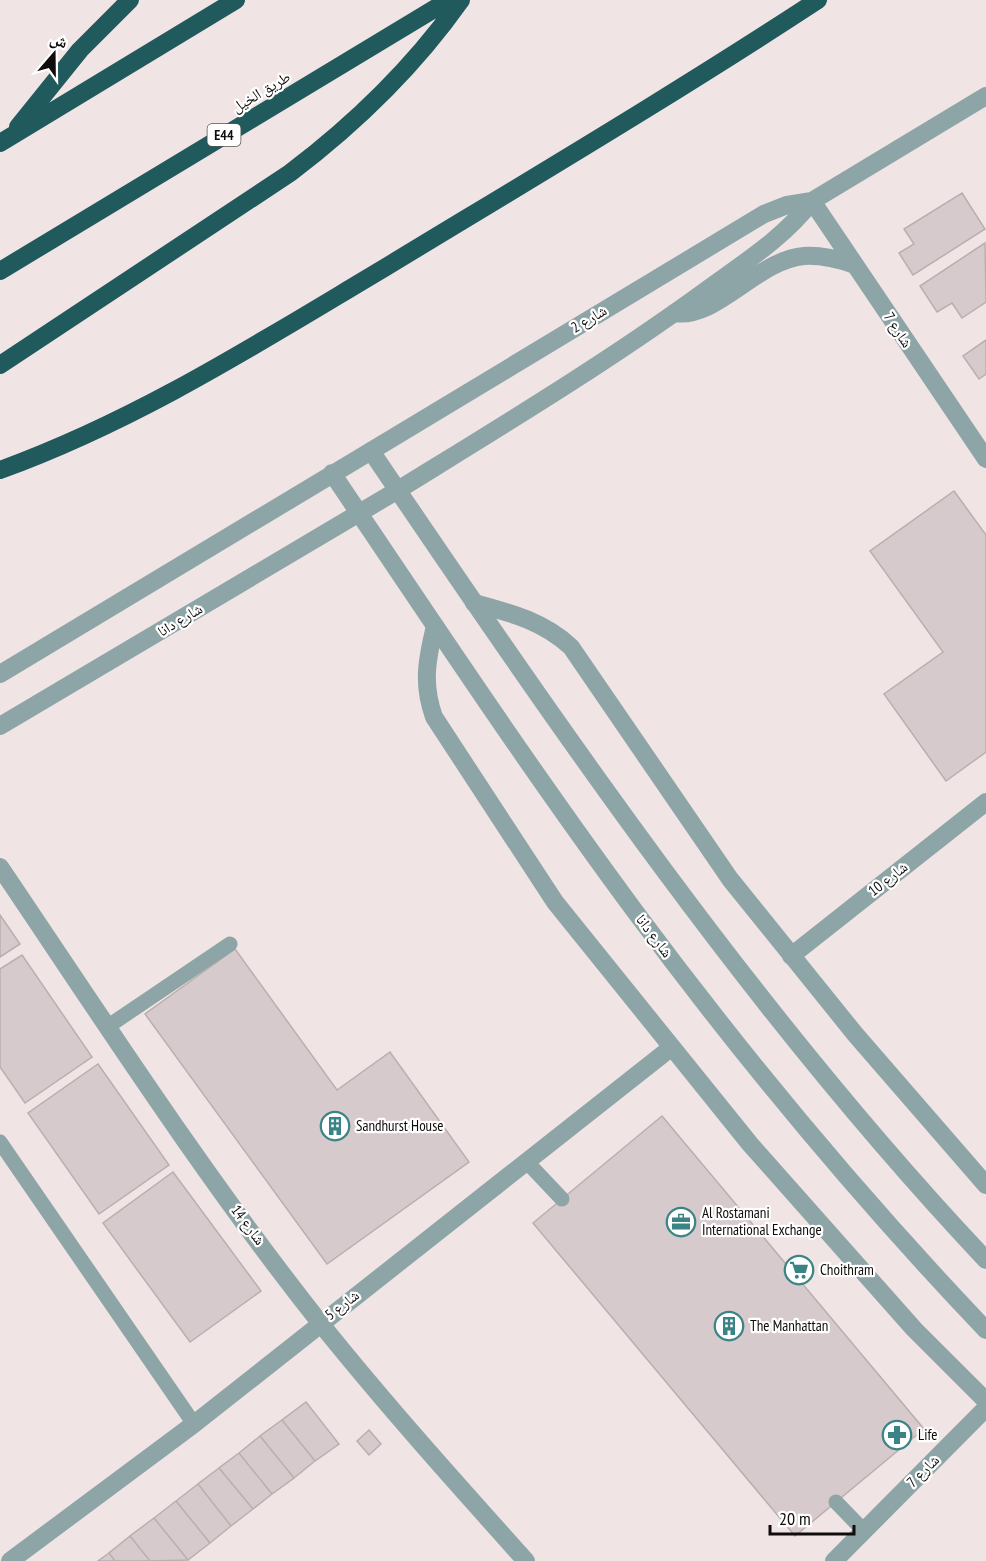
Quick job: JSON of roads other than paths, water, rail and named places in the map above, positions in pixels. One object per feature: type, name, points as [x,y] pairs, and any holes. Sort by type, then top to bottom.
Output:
[{"type":"highway","points":[[6,140],[80,50],[130,0]]},
{"type":"highway","points":[[6,140],[236,0]]},
{"type":"highway","name":"طريق الخيل","points":[[0,271],[449,0]]},
{"type":"highway","points":[[0,365],[290,173],[330,142],[405,71],[461,0]]},
{"type":"highway","points":[[0,470],[93,432],[201,377],[676,92],[818,0]]},
{"type":"street","name":"شارع 2","points":[[398,490],[582,376],[674,313],[779,237],[812,201],[986,96]]},
{"type":"street","name":"شارع 2","points":[[371,451],[764,214],[787,205],[812,201]]},
{"type":"street","name":"شارع 7","points":[[812,201],[986,459]]},
{"type":"street","points":[[674,313],[697,313],[778,262],[804,256],[821,257],[855,265]]},
{"type":"street","points":[[0,674],[371,451],[474,603],[606,789],[742,971],[894,1157],[986,1260]]},
{"type":"street","name":"شارع دانا","points":[[332,473],[435,626],[595,855],[708,1007],[863,1195],[986,1330]]},
{"type":"street","name":"شارع دانا","points":[[0,726],[398,490]]},
{"type":"street","points":[[474,603],[536,621],[555,632],[571,647],[730,879],[791,956],[986,1185]]},
{"type":"street","points":[[435,626],[425,673],[426,695],[434,717],[555,902],[750,1144],[831,1238],[915,1329],[986,1401]]},
{"type":"street","name":"شارع 10","points":[[791,956],[986,802]]},
{"type":"street","name":"شارع 14","points":[[0,867],[195,1153],[320,1322],[415,1437],[526,1561]]},
{"type":"street","name":"شارع 5","points":[[10,1561],[194,1424],[320,1322],[672,1047]]},
{"type":"street","name":"شارع 7","points":[[834,1561],[986,1408]]},
{"type":"lane","points":[[107,1027],[230,944]]},
{"type":"lane","points":[[0,1142],[194,1424]]},
{"type":"lane","points":[[526,1161],[562,1199]]},
{"type":"lane","points":[[836,1502],[864,1531]]},
{"type":"place","name":"Sandhurst House","points":[[335,1126]]},
{"type":"place","name":"Al Rostamani International Exchange","points":[[681,1222]]},
{"type":"place","name":"Choithram","points":[[799,1270]]},
{"type":"place","name":"The Manhattan","points":[[729,1326]]},
{"type":"place","name":"Life","points":[[897,1435]]}]
